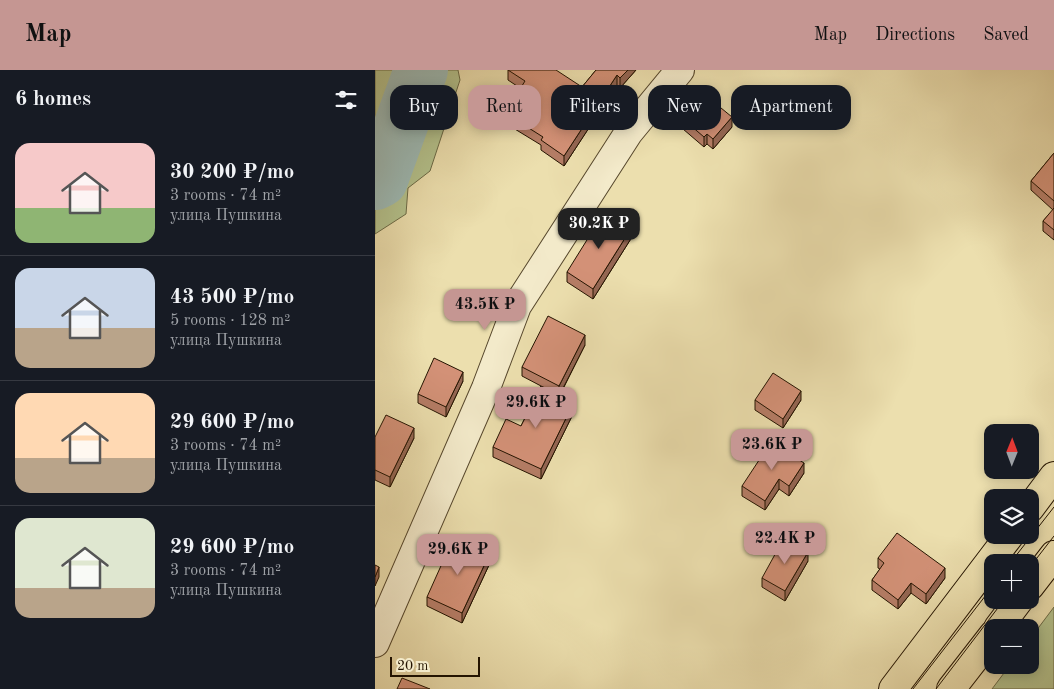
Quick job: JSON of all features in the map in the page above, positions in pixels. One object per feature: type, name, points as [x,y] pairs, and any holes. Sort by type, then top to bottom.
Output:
[{"type":"main road","points":[[1039,496],[1054,476]]},
{"type":"main road","points":[[893,689],[1003,544]]},
{"type":"main road","points":[[1039,574],[1054,554]]},
{"type":"main road","points":[[951,689],[984,647]]},
{"type":"street","points":[[375,643],[487,388],[517,306],[629,132],[680,70]]},
{"type":"green space","points":[[375,70],[458,70],[460,80],[458,86],[390,85],[390,130],[444,130],[430,171],[408,188],[406,214],[375,234]]},
{"type":"green space","points":[[1054,607],[1054,689],[992,689],[1003,674],[1039,674],[1039,627]]},
{"type":"building","points":[[508,70],[556,70],[579,85],[551,85],[551,130],[581,130],[564,156],[541,140],[543,137],[532,130],[541,130],[541,85],[522,85],[525,81]]},
{"type":"building","points":[[596,70],[628,70],[620,78],[617,75],[610,85],[584,85]]},
{"type":"building","points":[[721,108],[731,118],[721,130]]},
{"type":"building","points":[[696,130],[721,130],[713,139],[707,134],[704,137]]},
{"type":"building","points":[[1054,153],[1054,201],[1031,181]]},
{"type":"building","points":[[1054,208],[1054,230],[1043,221]]},
{"type":"building","points":[[605,211],[632,227],[593,289],[567,272]]},
{"type":"building","points":[[548,316],[585,335],[559,386],[522,367]]},
{"type":"building","points":[[434,358],[463,372],[446,407],[418,394]]},
{"type":"building","points":[[773,373],[801,391],[783,419],[755,400]]},
{"type":"building","points":[[541,386],[574,402],[541,469],[493,447],[506,419],[521,426]]},
{"type":"building","points":[[386,415],[414,428],[390,477],[375,470],[375,437]]},
{"type":"building","points":[[771,442],[804,463],[789,486],[779,479],[765,501],[742,486]]},
{"type":"building","points":[[897,533],[945,568],[926,594],[911,583],[898,600],[872,580],[884,563],[878,558]]},
{"type":"building","points":[[784,538],[808,552],[785,591],[762,578]]},
{"type":"building","points":[[453,539],[489,555],[462,613],[427,597]]},
{"type":"building","points":[[375,565],[379,567],[375,577]]},
{"type":"building","points":[[402,678],[430,689],[397,689]]},
{"type":"waterway","points":[[375,183],[381,180],[421,70]]},
{"type":"tram line","points":[[1017,554],[1054,507]]},
{"type":"tram line","points":[[1039,555],[1054,536]]},
{"type":"tram line","points":[[913,689],[984,598]]},
{"type":"tram line","points":[[936,689],[997,609]]}]
